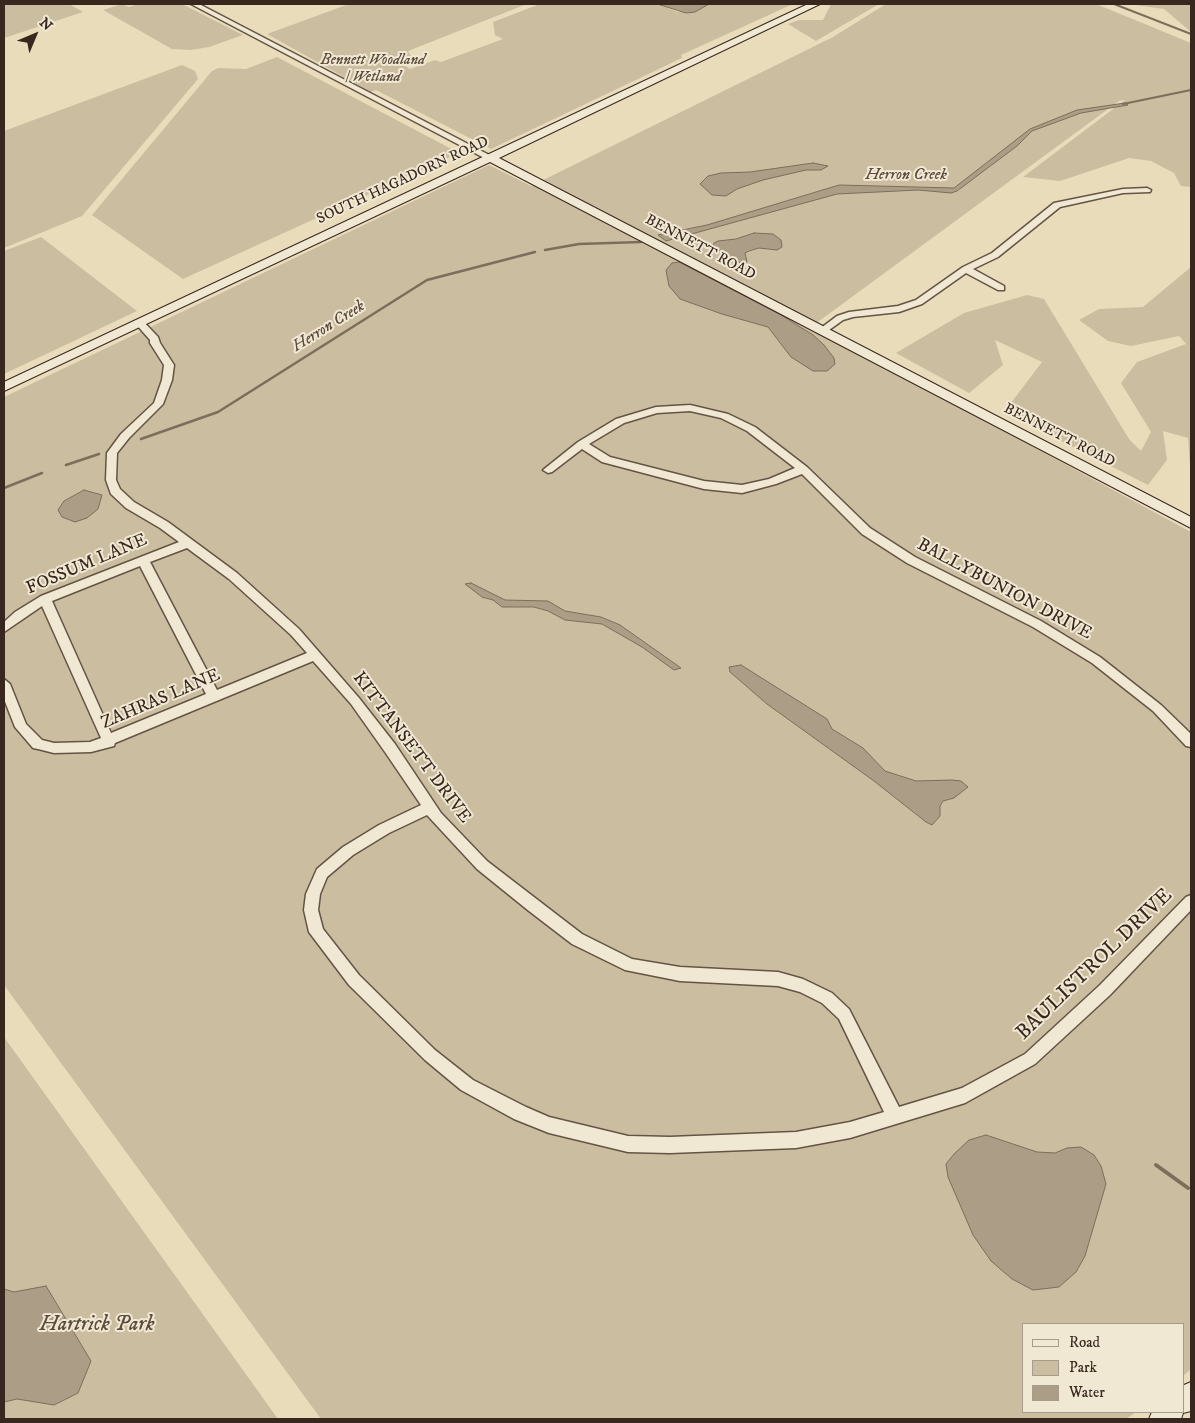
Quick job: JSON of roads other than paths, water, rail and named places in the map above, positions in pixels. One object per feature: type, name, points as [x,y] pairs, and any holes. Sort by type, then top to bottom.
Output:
[{"type":"street","name":"BENNETT ROAD","points":[[194,4],[1191,523]]},
{"type":"street","name":"SOUTH HAGADORN ROAD","points":[[4,387],[815,4]]},
{"type":"street","points":[[822,331],[840,318],[852,314],[902,313],[966,269],[995,255],[1057,205],[1123,191],[1147,190]]},
{"type":"street","points":[[966,269],[1001,288]]},
{"type":"street","name":"KITTANSETT DRIVE","points":[[135,326],[151,343],[155,343],[169,365],[167,380],[158,404],[125,436],[112,454],[111,480],[115,491],[130,505],[188,543],[233,576],[295,632],[355,701],[390,748],[428,808],[453,837],[482,865],[534,907],[577,939],[630,966],[680,974],[778,979],[803,986],[827,998],[844,1014],[894,1116]]},
{"type":"street","name":"BALLYBUNION DRIVE","points":[[548,470],[582,444],[620,421],[656,410],[690,408],[724,416],[751,429],[803,469],[866,531],[911,560],[1037,624],[1096,660],[1157,708],[1191,742]]},
{"type":"street","points":[[582,444],[606,460],[704,485],[742,489],[772,482],[803,469]]},
{"type":"street","name":"FOSSUM LANE","points":[[4,628],[19,614],[45,599],[188,543]]},
{"type":"street","points":[[143,560],[214,697]]},
{"type":"street","points":[[45,599],[108,742]]},
{"type":"street","name":"ZAHRAS LANE","points":[[4,684],[21,728],[38,744],[54,748],[91,747],[108,742],[315,655]]},
{"type":"street","name":"BAULISTROL DRIVE","points":[[428,808],[384,829],[348,851],[322,873],[313,894],[311,910],[316,932],[354,980],[430,1055],[468,1085],[520,1113],[549,1125],[628,1144],[670,1146],[796,1140],[850,1130],[965,1095],[1030,1059],[1105,990],[1191,900]]},
{"type":"water","points":[[657,4],[709,4],[695,12],[686,13]]},
{"type":"water","points":[[1125,103],[1128,105],[1081,113],[1032,131],[1017,146],[957,191],[951,193],[918,190],[837,194],[666,241],[658,235],[707,225],[839,185],[954,188],[1030,129],[1077,110]]},
{"type":"water","points":[[813,163],[828,166],[821,170],[806,170],[763,180],[737,189],[726,196],[712,195],[700,184],[708,176],[721,173],[750,172]]},
{"type":"water","points":[[754,233],[773,234],[781,240],[782,247],[777,250],[759,248],[749,251],[745,253],[747,262],[744,264],[733,260],[713,246],[718,241],[736,239]]},
{"type":"water","points":[[679,262],[781,315],[813,335],[834,358],[835,364],[827,371],[813,371],[791,357],[768,327],[722,314],[680,299],[669,286],[666,270],[672,263]]},
{"type":"water","points":[[84,490],[102,495],[98,509],[87,518],[75,522],[62,517],[58,510],[64,501]]},
{"type":"water","points":[[471,583],[505,600],[548,601],[565,611],[601,617],[620,625],[681,668],[674,670],[642,647],[602,624],[565,620],[548,611],[534,607],[502,607],[493,600],[482,597],[465,584]]},
{"type":"water","points":[[741,665],[827,719],[832,729],[863,748],[885,771],[916,781],[961,781],[968,787],[954,798],[943,801],[940,806],[940,816],[932,825],[926,822],[874,781],[767,704],[730,672],[729,667]]},
{"type":"water","points":[[986,1135],[1037,1152],[1055,1153],[1067,1148],[1081,1147],[1094,1155],[1101,1166],[1106,1184],[1085,1256],[1076,1272],[1059,1287],[1033,1290],[1012,1279],[991,1261],[973,1235],[948,1177],[946,1164],[969,1140]]},
{"type":"water","points":[[46,1286],[91,1361],[78,1393],[54,1405],[17,1399],[4,1402],[4,1289],[14,1292]]},
{"type":"waterway","name":"Herron Creek","points":[[1114,4],[1191,34]]},
{"type":"waterway","name":"Herron Creek","points":[[1123,104],[1191,90]]},
{"type":"waterway","name":"Herron Creek","points":[[545,250],[579,244],[641,242]]},
{"type":"waterway","name":"Herron Creek","points":[[141,439],[218,412],[427,280],[535,252]]},
{"type":"waterway","name":"Herron Creek","points":[[66,465],[99,454]]},
{"type":"waterway","name":"Herron Creek","points":[[4,488],[42,473]]},
{"type":"waterway","points":[[1156,1165],[1188,1188]]},
{"type":"park label","name":"Bennett Woodland / Wetland","points":[[373,70]]},
{"type":"park label","name":"Hartrick Park","points":[[97,1326]]}]
